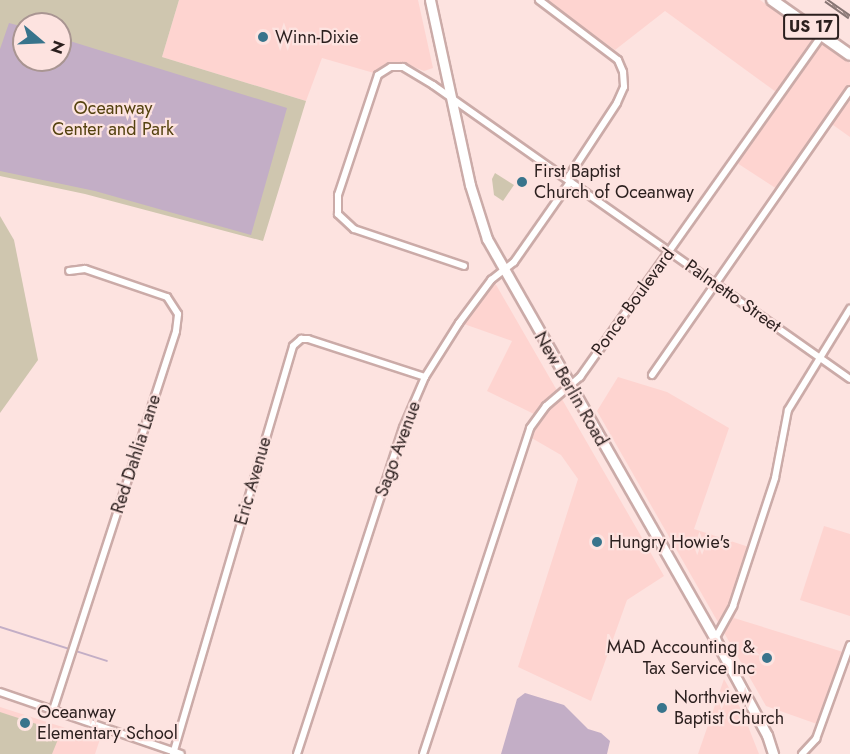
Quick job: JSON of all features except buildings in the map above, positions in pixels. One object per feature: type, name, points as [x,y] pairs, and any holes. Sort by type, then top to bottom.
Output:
[{"type":"main road","name":"US 17","points":[[772,0],[850,55]]},
{"type":"street","name":"New Berlin Road","points":[[430,0],[478,216],[503,272],[715,639],[767,735],[773,754]]},
{"type":"street","name":"Sago Avenue","points":[[297,754],[403,428],[425,377],[459,323],[491,280],[514,262],[569,181],[617,103],[624,87],[618,60],[544,1]]},
{"type":"street","name":"Ponce Boulevard","points":[[423,754],[530,428],[546,406],[570,388],[670,252],[822,35]]},
{"type":"street","name":"Palmetto Street","points":[[464,266],[343,222],[336,204],[378,75],[391,67],[414,72],[850,379]]},
{"type":"street","points":[[652,375],[850,90]]},
{"type":"street","name":"Red Dahlia Lane","points":[[53,710],[176,331],[178,314],[167,297],[85,269],[69,271]]},
{"type":"street","points":[[715,639],[733,606],[775,478],[788,410],[819,356],[850,309]]},
{"type":"street","name":"Eric Avenue","points":[[173,753],[293,346],[308,339],[425,377]]},
{"type":"street","points":[[802,754],[820,730],[850,645]]},
{"type":"street","points":[[0,692],[181,754]]},
{"type":"shaded area","points":[[179,0],[418,0],[433,68],[424,71],[403,63],[389,64],[374,73],[322,58],[306,101],[162,57]]},
{"type":"shaded area","points":[[546,0],[760,0],[850,63],[850,137],[826,120],[777,189],[737,163],[783,97],[665,11],[615,50]]},
{"type":"shaded area","name":"Oceanway Center and Park","points":[[9,23],[12,24],[12,72],[72,72],[72,42],[287,108],[251,235],[95,191],[0,171],[0,49]]},
{"type":"shaded area","points":[[495,283],[664,576],[627,600],[591,701],[518,667],[578,479],[561,455],[523,433],[534,414],[487,391],[512,341],[464,324]]},
{"type":"shaded area","points":[[618,377],[667,392],[729,428],[694,529],[755,549],[734,618],[843,652],[817,724],[766,706],[597,411]]},
{"type":"shaded area","points":[[824,526],[850,534],[850,616],[800,600]]},
{"type":"shaded area","points":[[724,679],[742,711],[759,754],[698,754]]},
{"type":"shaded area","points":[[525,693],[564,705],[588,729],[601,733],[610,741],[607,754],[501,754],[517,699]]},
{"type":"shaded area","name":"Oceanway Elementary School","points":[[0,707],[100,739],[95,754],[0,754]]},
{"type":"green space","name":"Oceanway Center and Park","points":[[0,0],[179,0],[162,57],[306,101],[263,241],[85,194],[0,176]]},
{"type":"green space","points":[[495,173],[514,185],[503,201],[494,195],[492,179]]},
{"type":"green space","points":[[0,216],[14,240],[38,360],[0,413]]},
{"type":"green space","name":"Oceanway Elementary School","points":[[0,712],[61,732],[52,754],[0,754]]},
{"type":"waterway","points":[[0,627],[107,661]]},
{"type":"railway","points":[[826,0],[850,17]]},
{"type":"place","name":"Winn-Dixie","points":[[263,37]]},
{"type":"place","name":"First Baptist Church of Oceanway","points":[[522,182]]},
{"type":"place","name":"Hungry Howie's","points":[[597,542]]},
{"type":"place","name":"MAD Accounting & Tax Service Inc","points":[[767,658]]},
{"type":"place","name":"Northview Baptist Church","points":[[662,708]]},
{"type":"place","name":"Oceanway Elementary School","points":[[25,723]]}]
